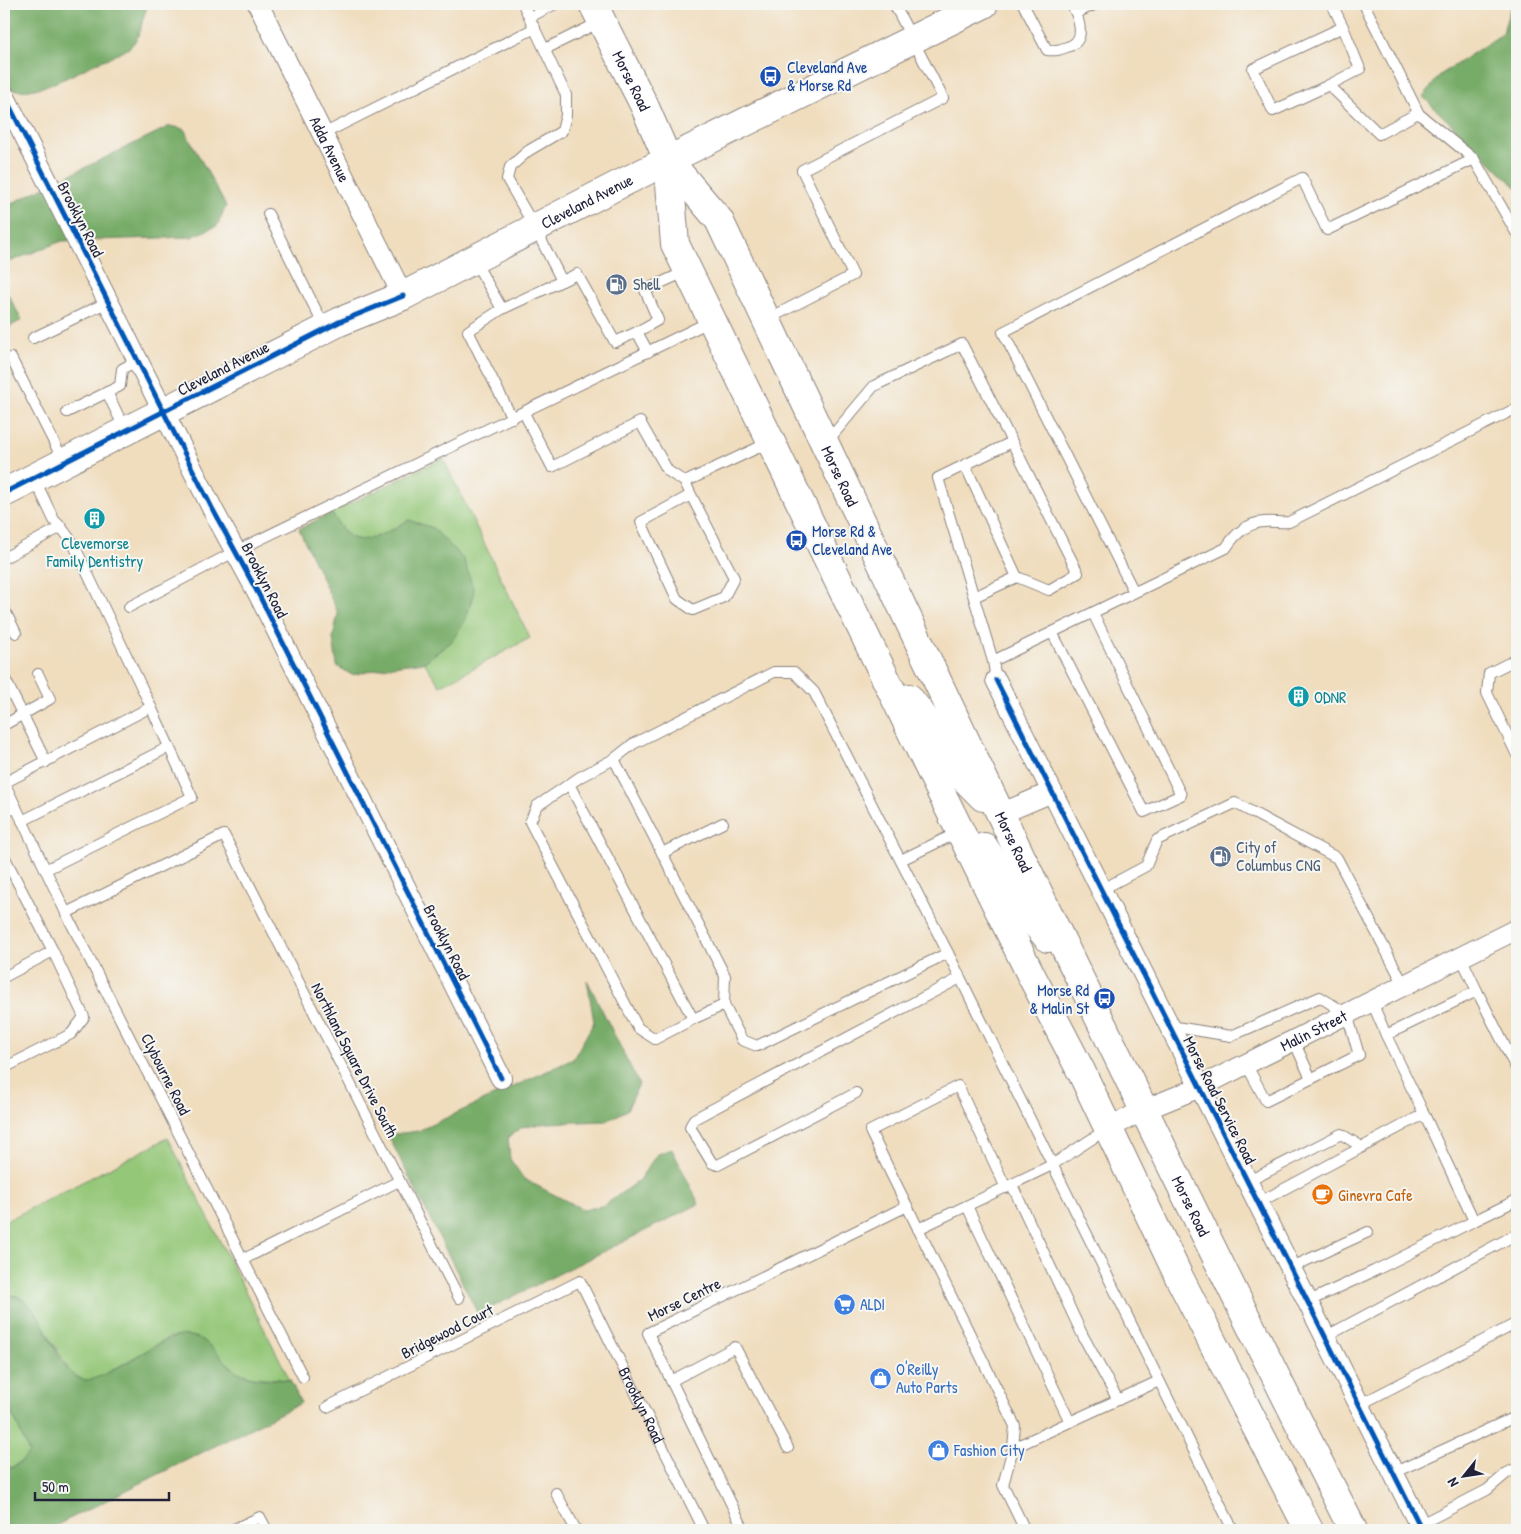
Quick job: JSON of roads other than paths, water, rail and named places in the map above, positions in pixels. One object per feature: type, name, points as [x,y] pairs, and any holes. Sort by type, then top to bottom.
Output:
[{"type":"main road","name":"Cleveland Avenue","points":[[4,493],[326,329],[403,296],[668,160],[984,4]]},
{"type":"main road","name":"Morse Road","points":[[597,12],[644,105],[668,160],[719,220],[1000,814],[1352,1530]]},
{"type":"main road","name":"Morse Road","points":[[668,160],[675,244],[1179,1277],[1309,1530]]},
{"type":"main road","points":[[867,637],[935,732],[962,775],[1000,814]]},
{"type":"main road","points":[[960,831],[981,842],[1029,916],[1076,969]]},
{"type":"street","name":"Adda Avenue","points":[[258,4],[403,296]]},
{"type":"street","name":"Brooklyn Road","points":[[4,95],[501,1078]]},
{"type":"street","name":"Morse Road Service Road","points":[[995,671],[1052,792],[1420,1528]]},
{"type":"street","points":[[1000,814],[1052,792]]},
{"type":"street","name":"Malin Street","points":[[1107,1129],[1144,1110],[1200,1087],[1517,929]]},
{"type":"lane","points":[[523,4],[566,95],[566,115],[562,131],[528,151],[510,167],[507,179],[562,281]]},
{"type":"lane","points":[[530,17],[555,4]]},
{"type":"lane","points":[[766,320],[852,276],[802,170],[943,98],[911,40],[894,4]]},
{"type":"lane","points":[[1023,4],[1047,50],[1055,51],[1072,46],[1079,39],[1081,31],[1074,8],[1096,4]]},
{"type":"lane","points":[[1332,4],[1343,27],[1360,69],[1273,111],[1253,69],[1343,27]]},
{"type":"lane","points":[[1364,4],[1418,113],[1474,159],[1517,234]]},
{"type":"lane","points":[[545,49],[597,12]]},
{"type":"lane","points":[[323,134],[535,28]]},
{"type":"lane","points":[[1329,85],[1379,134],[1418,113]]},
{"type":"lane","points":[[1134,592],[1003,332],[1302,178],[1327,230],[1474,159]]},
{"type":"lane","points":[[268,214],[326,329]]},
{"type":"lane","points":[[473,260],[502,309]]},
{"type":"lane","points":[[512,418],[468,331],[502,309],[577,274],[615,342],[658,320],[646,290],[688,270]]},
{"type":"lane","points":[[33,338],[108,302]]},
{"type":"lane","points":[[128,608],[236,551],[524,413],[712,320]]},
{"type":"lane","points":[[637,332],[648,352]]},
{"type":"lane","points":[[825,444],[874,386],[962,344],[1078,572],[1049,590],[1017,577],[965,465]]},
{"type":"lane","points":[[4,358],[11,358],[64,463]]},
{"type":"lane","points":[[67,412],[120,386],[122,369],[138,360]]},
{"type":"lane","points":[[107,392],[126,432]]},
{"type":"lane","points":[[1012,442],[938,478],[995,671],[1052,632],[1226,548],[1233,537],[1242,530],[1254,524],[1289,522],[1517,408]]},
{"type":"lane","points":[[524,413],[552,467],[640,422],[668,472],[685,482],[734,578],[724,597],[693,610],[677,599],[641,522],[691,495]]},
{"type":"lane","points":[[685,482],[770,442]]},
{"type":"lane","points":[[34,478],[54,520],[73,543],[192,797],[45,870]]},
{"type":"lane","points":[[4,558],[61,527]]},
{"type":"lane","points":[[974,597],[1017,577]]},
{"type":"lane","points":[[4,609],[16,633]]},
{"type":"lane","points":[[1052,632],[1144,812],[1181,795],[1093,613]]},
{"type":"lane","points":[[1517,659],[1489,674],[1487,693],[1517,755]]},
{"type":"lane","points":[[724,1005],[655,1039],[638,1028],[530,822],[537,806],[569,784],[614,759],[633,744],[774,672],[794,672],[814,692],[901,860],[1233,1530]]},
{"type":"lane","points":[[4,725],[50,699],[38,674]]},
{"type":"lane","points":[[4,677],[46,762]]},
{"type":"lane","points":[[4,783],[151,707]]},
{"type":"lane","points":[[22,821],[169,747]]},
{"type":"lane","points":[[614,759],[725,976],[724,1005],[742,1040],[757,1046],[948,953]]},
{"type":"lane","name":"Clybourne Road","points":[[4,783],[66,913],[303,1377]]},
{"type":"lane","points":[[569,784],[693,1019]]},
{"type":"lane","points":[[1101,890],[1146,866],[1158,840],[1235,803],[1337,858],[1404,985]]},
{"type":"lane","points":[[4,814],[16,807]]},
{"type":"lane","points":[[662,853],[723,822]]},
{"type":"lane","points":[[901,860],[960,831]]},
{"type":"lane","name":"Northland Square Drive South","points":[[66,913],[224,835],[459,1298]]},
{"type":"lane","points":[[4,1068],[71,1034],[84,1017],[53,952],[5,860]]},
{"type":"lane","points":[[4,977],[53,952]]},
{"type":"lane","points":[[1461,957],[1517,1070]]},
{"type":"lane","points":[[856,1093],[718,1166],[712,1163],[690,1127],[694,1119],[960,978]]},
{"type":"lane","points":[[1386,1035],[1477,991]]},
{"type":"lane","points":[[1169,1026],[1230,1036],[1320,997],[1347,1014],[1359,1055],[1266,1101],[1246,1064]]},
{"type":"lane","points":[[1372,1002],[1474,1221]]},
{"type":"lane","points":[[1294,1041],[1311,1078]]},
{"type":"lane","points":[[1025,1530],[1003,1485],[1013,1448],[1016,1426],[870,1131],[958,1086],[1083,1336],[1118,1400]]},
{"type":"lane","points":[[1258,1203],[1424,1114]]},
{"type":"lane","points":[[918,1229],[1052,1165],[1107,1129]]},
{"type":"lane","points":[[1247,1182],[1342,1134],[1362,1147]]},
{"type":"lane","points":[[244,1259],[399,1181]]},
{"type":"lane","points":[[1307,1302],[1517,1200]]},
{"type":"lane","name":"Morse Centre","points":[[744,1530],[648,1334],[907,1206]]},
{"type":"lane","points":[[967,1206],[1070,1422]]},
{"type":"lane","points":[[1290,1268],[1368,1232]]},
{"type":"lane","points":[[1325,1337],[1517,1234]]},
{"type":"lane","name":"Bridgewood Court","points":[[327,1407],[580,1281]]},
{"type":"lane","name":"Brooklyn Road","points":[[580,1281],[704,1530]]},
{"type":"lane","points":[[1359,1405],[1517,1323]]},
{"type":"lane","points":[[671,1381],[735,1347],[788,1448]]},
{"type":"lane","points":[[1013,1448],[1159,1381]]},
{"type":"lane","points":[[1393,1472],[1517,1416]]},
{"type":"lane","points":[[1420,1528],[1487,1490],[1507,1473],[1517,1468]]},
{"type":"lane","points":[[556,1493],[576,1530]]},
{"type":"lane","points":[[232,1530],[260,1517],[267,1530]]},
{"type":"place","name":"Cleveland Ave & Morse Rd","points":[[771,76]]},
{"type":"place","name":"Shell","points":[[617,284]]},
{"type":"place","name":"Clevemorse Family Dentistry","points":[[95,519]]},
{"type":"place","name":"Morse Rd & Cleveland Ave","points":[[796,540]]},
{"type":"place","name":"ODNR","points":[[1298,697]]},
{"type":"place","name":"City of Columbus CNG","points":[[1220,856]]},
{"type":"place","name":"Morse Rd & Malin St","points":[[1105,999]]},
{"type":"place","name":"Ginevra Cafe","points":[[1322,1195]]},
{"type":"place","name":"ALDI","points":[[844,1304]]},
{"type":"place","name":"O'Reilly Auto Parts","points":[[880,1378]]},
{"type":"place","name":"Fashion City","points":[[938,1450]]}]
